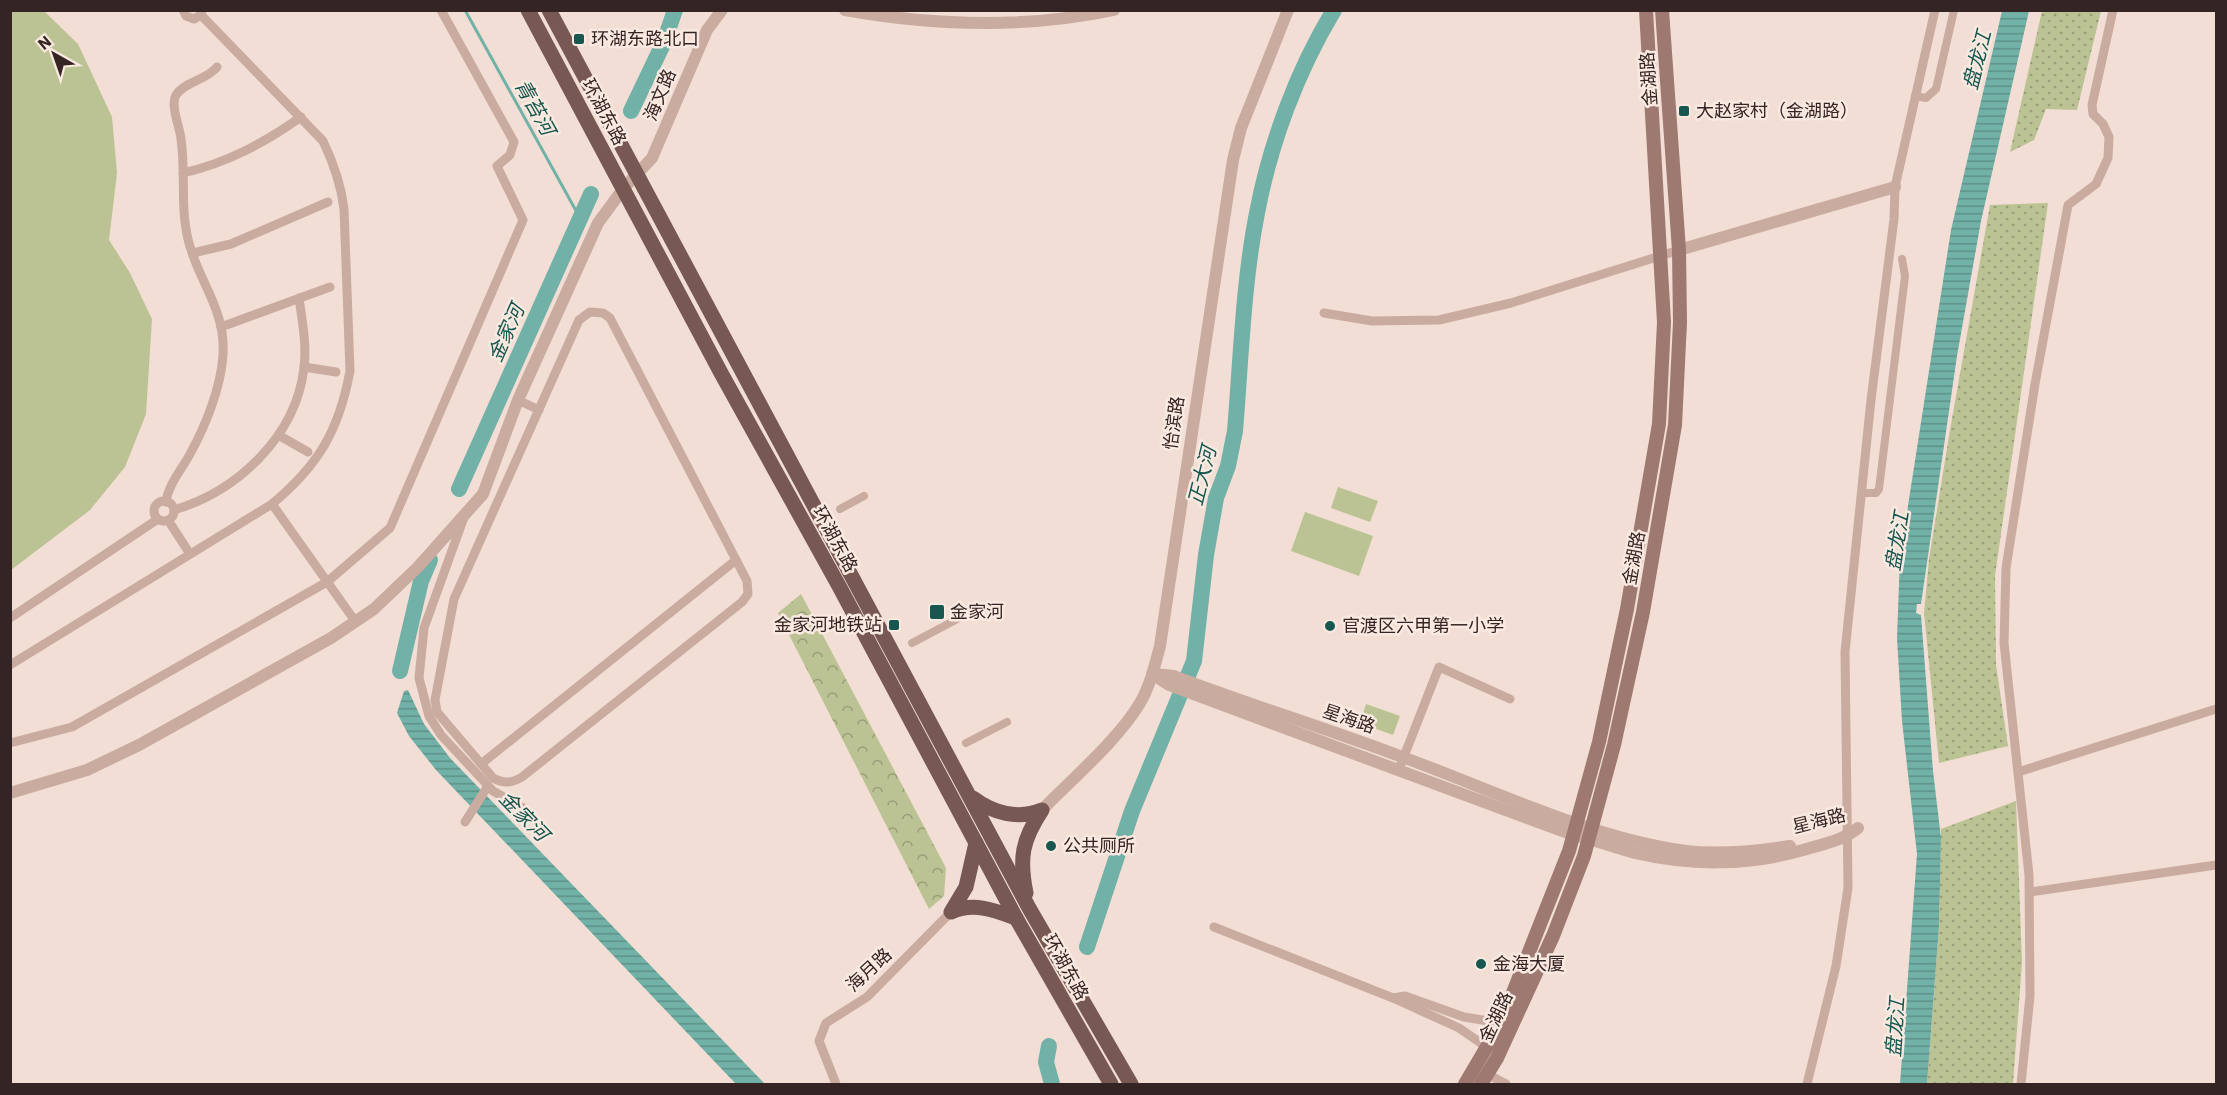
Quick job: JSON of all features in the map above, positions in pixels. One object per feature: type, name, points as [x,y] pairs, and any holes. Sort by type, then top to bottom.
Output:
[{"type":"main road","name":"环湖东路","points":[[528,10],[1016,918],[1111,1084]]},
{"type":"main road","name":"环湖东路","points":[[549,10],[1029,908],[1131,1084]]},
{"type":"main road","name":"金湖路","points":[[1465,1084],[1501,1023],[1575,829],[1599,742],[1627,609],[1659,424],[1664,322],[1646,10]]},
{"type":"main road","name":"金湖路","points":[[1484,1079],[1553,936],[1591,833],[1614,746],[1643,612],[1675,425],[1680,322],[1679,250],[1662,10]]},
{"type":"main road","points":[[970,797],[990,809],[1016,816],[1031,815],[1042,810]]},
{"type":"main road","points":[[1029,908],[1024,879],[1023,849],[1027,834],[1042,810]]},
{"type":"main road","points":[[951,912],[966,887],[976,843]]},
{"type":"main road","points":[[951,912],[963,906],[987,908],[1016,918]]},
{"type":"street","points":[[10,665],[272,504],[300,481],[322,451],[336,424],[350,370],[341,183],[323,141],[202,13],[194,19],[186,16],[183,10]]},
{"type":"street","points":[[10,743],[72,727],[327,582],[390,528],[523,220],[497,166],[510,155],[514,142],[441,10]]},
{"type":"street","name":"海文路","points":[[483,494],[518,400],[598,223],[623,189],[652,158],[707,30],[722,10]]},
{"type":"street","points":[[845,10],[891,18],[960,24],[1038,23],[1114,10]]},
{"type":"street","name":"怡滨路","points":[[1042,810],[1125,724],[1140,703],[1152,674],[1160,646],[1233,160],[1240,128],[1288,10]]},
{"type":"street","points":[[1807,1084],[1844,924],[1848,888],[1845,834],[1845,652],[1871,400],[1894,219],[1895,187],[1935,10]]},
{"type":"street","points":[[1915,96],[1926,98],[1936,89],[1954,10]]},
{"type":"street","points":[[2021,1084],[2030,996],[2030,892],[2004,643],[2006,568],[2035,384],[2068,205],[2096,184],[2108,158],[2109,137],[2093,114],[2092,105],[2113,10]]},
{"type":"street","points":[[166,502],[167,492],[192,452],[205,423],[219,380],[223,355],[218,311],[193,253],[183,213],[179,122],[173,103],[179,92],[212,73],[217,67]]},
{"type":"street","points":[[183,173],[209,167],[241,153],[271,138],[301,117]]},
{"type":"street","points":[[1324,313],[1372,321],[1439,320],[1511,303],[1679,250],[1895,187]]},
{"type":"street","points":[[193,253],[231,244],[328,202]]},
{"type":"street","points":[[1863,493],[1876,493],[1878,489],[1905,276],[1902,259]]},
{"type":"street","points":[[221,327],[330,287]]},
{"type":"street","points":[[10,618],[163,520],[174,510],[192,505],[256,464],[280,435],[294,405],[304,368],[299,298]]},
{"type":"street","points":[[590,312],[603,313],[610,318],[749,587],[748,594],[742,602],[522,777],[514,782],[502,783],[493,778],[437,712],[435,700],[454,599],[538,410],[583,315],[590,312]]},
{"type":"street","points":[[304,368],[336,372]]},
{"type":"street","points":[[518,400],[538,410]]},
{"type":"street","points":[[280,435],[308,452]]},
{"type":"street","points":[[10,793],[66,778],[122,753],[331,638],[391,595],[483,494],[498,501]]},
{"type":"street","points":[[840,509],[864,496]]},
{"type":"street","points":[[174,510],[166,502],[159,502],[154,509],[190,554]]},
{"type":"street","points":[[272,504],[355,621]]},
{"type":"street","points":[[465,515],[424,628],[419,678],[433,724],[486,790],[523,808]]},
{"type":"street","points":[[481,764],[736,560]]},
{"type":"street","points":[[912,643],[965,615]]},
{"type":"street","points":[[1401,763],[1439,666],[1510,699]]},
{"type":"street","name":"星海路","points":[[1152,674],[1591,833],[1636,853],[1678,860],[1721,863],[1759,860],[1845,834]]},
{"type":"street","points":[[2018,772],[2217,709]]},
{"type":"street","points":[[966,743],[1007,722]]},
{"type":"street","points":[[465,822],[486,790]]},
{"type":"street","points":[[2030,892],[2217,865]]},
{"type":"street","name":"海月路","points":[[837,1084],[819,1041],[826,1023],[867,997],[951,912]]},
{"type":"street","points":[[1214,927],[1393,998],[1459,1028],[1488,1048]]},
{"type":"street","points":[[1393,998],[1405,996],[1464,1017],[1501,1023]]},
{"type":"street","points":[[1484,1079],[1506,1084]]},
{"type":"green space","points":[[11,10],[44,11],[78,44],[112,117],[117,173],[109,240],[130,273],[152,319],[146,414],[125,467],[90,510],[11,570]]},
{"type":"green space","points":[[2042,11],[2101,11],[2077,110],[2046,109],[2034,140],[2010,152]]},
{"type":"green space","points":[[2048,203],[1995,576],[1996,665],[2008,746],[1939,763],[1924,613],[1929,559],[1990,205]]},
{"type":"green space","points":[[1338,487],[1378,501],[1370,522],[1331,508]]},
{"type":"green space","points":[[1305,512],[1373,536],[1359,576],[1291,551]]},
{"type":"green space","points":[[801,594],[946,868],[944,896],[929,909],[778,613]]},
{"type":"green space","points":[[1366,704],[1400,716],[1393,735],[1360,723]]},
{"type":"green space","points":[[2016,801],[2022,962],[2013,1084],[1927,1084],[1939,926],[1941,829]]},
{"type":"water","points":[[2002,11],[2029,11],[1981,221],[1957,356],[1921,604],[1917,604],[1916,613],[1921,615],[1933,771],[1941,838],[1939,926],[1927,1084],[1900,1084],[1917,854],[1902,721],[1897,638],[1900,557],[1951,230]]},
{"type":"water","points":[[408,690],[424,724],[450,758],[765,1084],[736,1084],[436,770],[409,736],[397,713],[404,691]]},
{"type":"waterway","name":"青苔河","points":[[465,10],[580,218]]},
{"type":"waterway","name":"金家河","points":[[631,111],[664,42],[675,10]]},
{"type":"waterway","name":"正大河","points":[[1087,947],[1132,811],[1194,661],[1206,555],[1216,498],[1228,466],[1235,431],[1248,267],[1257,213],[1269,161],[1286,108],[1308,58],[1334,10]]},
{"type":"waterway","name":"金家河","points":[[459,489],[591,194]]},
{"type":"waterway","name":"金家河","points":[[400,671],[421,581],[430,560]]},
{"type":"waterway","name":"正大河","points":[[1049,1046],[1046,1062],[1052,1084]]},
{"type":"place","name":"环湖东路北口","points":[[579,39]]},
{"type":"place","name":"大赵家村（金湖路）","points":[[1684,111]]},
{"type":"place","name":"金家河","points":[[937,612]]},
{"type":"place","name":"金家河地铁站","points":[[894,625]]},
{"type":"place","name":"官渡区六甲第一小学","points":[[1330,626]]},
{"type":"place","name":"公共厕所","points":[[1051,846]]},
{"type":"place","name":"金海大厦","points":[[1481,964]]},
{"type":"water label","name":"盘龙江","points":[[1977,60]]},
{"type":"water label","name":"盘龙江","points":[[1897,541]]},
{"type":"water label","name":"盘龙江","points":[[1895,1027]]}]
